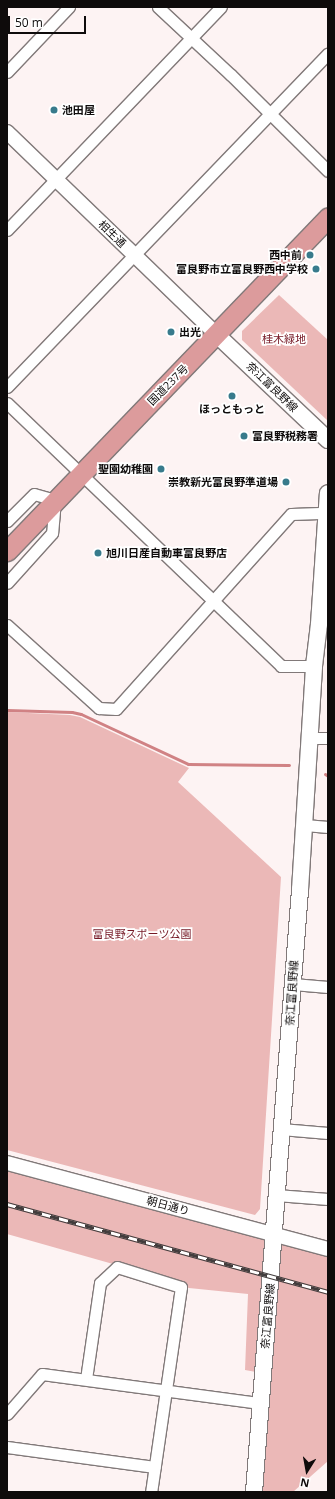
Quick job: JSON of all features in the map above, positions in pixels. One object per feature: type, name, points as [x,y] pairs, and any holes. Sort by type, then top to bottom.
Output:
[{"type":"highway","name":"国道237号","points":[[7,551],[328,218]]},
{"type":"main road","name":"奈江富良野線","points":[[217,334],[328,440]]},
{"type":"main road","name":"奈江富良野線","points":[[254,1492],[293,984],[314,666],[324,624],[328,493]]},
{"type":"street","points":[[7,72],[69,7]]},
{"type":"street","points":[[158,7],[231,75],[328,171]]},
{"type":"street","points":[[7,230],[221,7]]},
{"type":"street","points":[[7,387],[328,52]]},
{"type":"street","name":"相生通","points":[[7,132],[55,180],[217,334]]},
{"type":"street","points":[[7,403],[281,666],[314,666]]},
{"type":"street","points":[[7,521],[34,494],[55,500],[52,533],[7,583]]},
{"type":"street","points":[[7,625],[99,708],[116,709],[291,514],[327,513]]},
{"type":"street","points":[[310,738],[328,738]]},
{"type":"street","points":[[304,825],[328,827]]},
{"type":"street","points":[[293,984],[328,987]]},
{"type":"street","points":[[281,1129],[328,1133]]},
{"type":"street","name":"朝日通り","points":[[7,1163],[328,1249]]},
{"type":"street","points":[[276,1195],[328,1199]]},
{"type":"street","points":[[86,1379],[100,1283],[117,1267],[181,1287],[152,1492]]},
{"type":"street","points":[[7,1414],[42,1374],[260,1403]]},
{"type":"street","points":[[7,1447],[155,1468]]},
{"type":"green space","name":"桂木緑地","points":[[279,295],[328,340],[328,421],[242,340],[242,331]]},
{"type":"green space","name":"富良野スポーツ公園","points":[[7,712],[70,715],[80,717],[189,768],[178,782],[281,877],[260,1209],[255,1215],[7,1150]]},
{"type":"green space","points":[[7,1171],[265,1237],[256,1372],[245,1370],[248,1294],[189,1288],[113,1264],[7,1234]]},
{"type":"green space","points":[[281,1241],[328,1253],[328,1461],[293,1492],[261,1492]]},
{"type":"waterway","points":[[7,710],[72,712],[81,714],[188,764],[289,765]]},
{"type":"railway","points":[[7,1204],[328,1292]]},
{"type":"place","name":"池田屋","points":[[54,110]]},
{"type":"place","name":"西中前","points":[[310,255]]},
{"type":"place","name":"富良野市立富良野西中学校","points":[[316,269]]},
{"type":"place","name":"出光","points":[[171,332]]},
{"type":"place","name":"ほっともっと","points":[[232,396]]},
{"type":"place","name":"富良野税務署","points":[[244,436]]},
{"type":"place","name":"聖園幼稚園","points":[[161,469]]},
{"type":"place","name":"崇教新光富良野準道場","points":[[286,482]]},
{"type":"place","name":"旭川日産自動車富良野店","points":[[98,553]]}]
